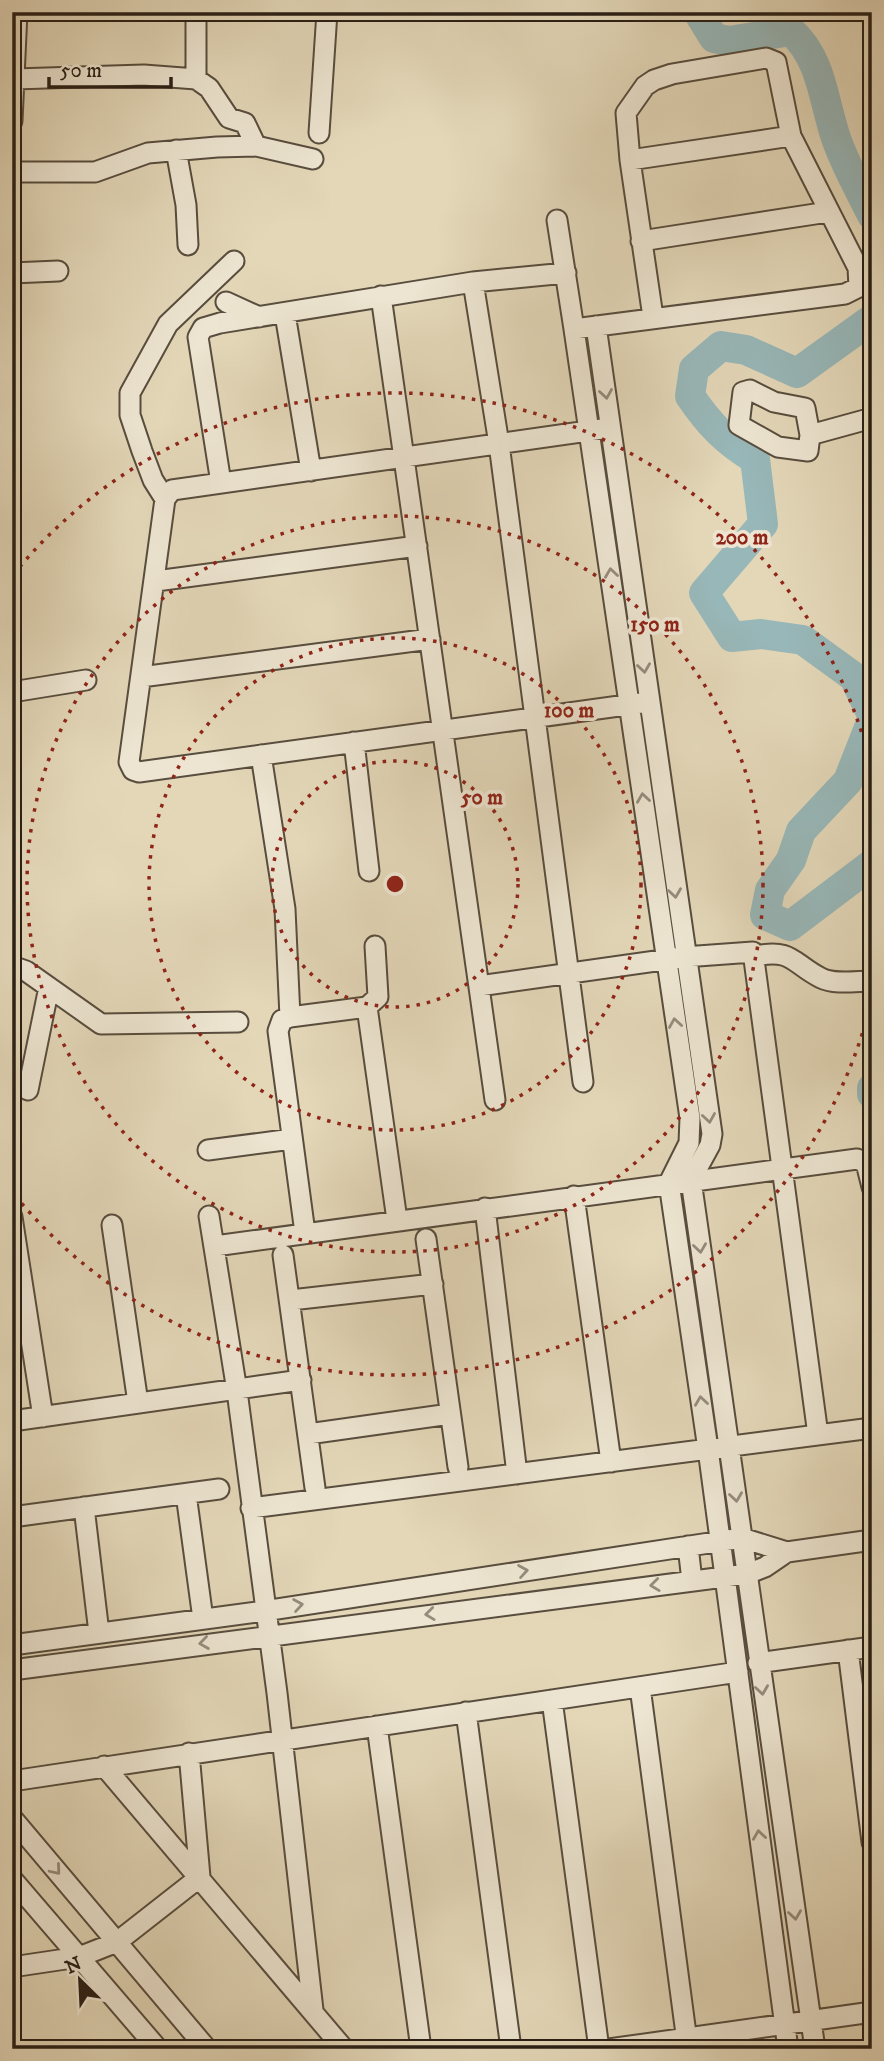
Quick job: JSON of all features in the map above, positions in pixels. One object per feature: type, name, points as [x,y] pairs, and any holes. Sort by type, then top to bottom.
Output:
[{"type":"street","points":[[12,121],[17,12]]},
{"type":"street","points":[[195,12],[196,79]]},
{"type":"street","points":[[319,133],[327,12]]},
{"type":"street","points":[[574,329],[852,291],[859,287],[858,268],[791,136],[776,62],[766,58],[672,74],[645,86],[626,113],[630,160],[653,317]]},
{"type":"street","points":[[14,79],[144,75],[196,79],[209,88],[229,118],[245,123],[256,146]]},
{"type":"street","points":[[630,160],[791,136]]},
{"type":"street","points":[[12,172],[95,172],[148,153],[256,146],[313,159]]},
{"type":"street","points":[[176,150],[186,205],[188,245]]},
{"type":"street","points":[[641,241],[828,212]]},
{"type":"street","points":[[557,220],[574,329],[601,430]]},
{"type":"street","points":[[166,499],[152,480],[142,451],[130,415],[130,393],[167,324],[234,261]]},
{"type":"street","points":[[12,273],[58,271]]},
{"type":"street","points":[[221,483],[198,337],[210,325],[473,282],[566,273]]},
{"type":"street","points":[[473,282],[499,444],[583,1082]]},
{"type":"street","points":[[381,296],[495,1100]]},
{"type":"street","points":[[226,302],[259,317]]},
{"type":"street","points":[[285,314],[311,471]]},
{"type":"street","points":[[596,326],[601,430],[675,959],[692,1133],[669,1183],[708,1449],[788,2049]]},
{"type":"street","points":[[810,435],[872,418]]},
{"type":"street","points":[[601,430],[172,490],[166,499],[129,762],[133,771],[639,703]]},
{"type":"street","points":[[156,581],[417,546]]},
{"type":"street","points":[[141,677],[430,639]]},
{"type":"street","points":[[12,692],[86,680]]},
{"type":"street","points":[[354,742],[369,872]]},
{"type":"street","points":[[261,755],[285,909],[290,1017]]},
{"type":"street","points":[[305,1233],[278,1034],[280,1023],[290,1017],[367,1007],[378,997],[375,946]]},
{"type":"street","points":[[479,986],[748,950],[756,956],[781,1168],[818,1435]]},
{"type":"street","points":[[756,956],[778,952],[789,955],[822,979],[872,981]]},
{"type":"street","points":[[675,959],[712,1135],[710,1145],[691,1180],[815,2049]]},
{"type":"street","points":[[12,966],[26,971],[98,1023],[106,1025],[238,1021]]},
{"type":"street","points":[[28,1090],[49,987]]},
{"type":"street","points":[[367,1007],[397,1220]]},
{"type":"street","points":[[208,1150],[292,1139]]},
{"type":"street","points":[[215,1246],[781,1168],[862,1160],[869,1168],[872,1187]]},
{"type":"street","points":[[574,1196],[611,1462]]},
{"type":"street","points":[[485,1208],[517,1474]]},
{"type":"street","points":[[209,1216],[237,1391],[282,1740],[313,2010]]},
{"type":"street","points":[[12,1217],[43,1417]]},
{"type":"street","points":[[112,1225],[138,1403]]},
{"type":"street","points":[[426,1239],[458,1467]]},
{"type":"street","points":[[283,1255],[315,1489]]},
{"type":"street","points":[[291,1300],[433,1284]]},
{"type":"street","points":[[12,1421],[301,1380]]},
{"type":"street","points":[[308,1434],[450,1414]]},
{"type":"street","points":[[251,1508],[872,1428]]},
{"type":"street","points":[[12,1517],[219,1489]]},
{"type":"street","points":[[186,1494],[203,1619]]},
{"type":"street","points":[[84,1507],[99,1633]]},
{"type":"street","points":[[12,1645],[264,1611],[742,1538],[787,1552],[872,1540]]},
{"type":"street","points":[[688,1546],[692,1581]]},
{"type":"street","points":[[12,1670],[268,1634],[747,1574],[765,1567],[787,1552]]},
{"type":"street","points":[[758,1663],[872,1647]]},
{"type":"street","points":[[848,1650],[872,1842]]},
{"type":"street","points":[[12,1781],[738,1672]]},
{"type":"street","points":[[639,1687],[688,2044]]},
{"type":"street","points":[[552,1700],[599,2049]]},
{"type":"street","points":[[466,1712],[511,2049]]},
{"type":"street","points":[[376,1726],[421,2049]]},
{"type":"street","points":[[189,1754],[200,1877]]},
{"type":"street","points":[[104,1766],[344,2049]]},
{"type":"street","points":[[12,1818],[207,2049]]},
{"type":"street","points":[[12,1967],[79,1956],[117,1942],[200,1877]]},
{"type":"street","points":[[12,1879],[158,2049]]},
{"type":"street","points":[[609,2049],[688,2044],[872,2012]]},
{"type":"waterway","points":[[698,12],[714,38],[729,41],[791,31],[802,42],[816,68],[841,150],[872,215]]},
{"type":"waterway","points":[[872,319],[797,373],[746,350],[721,346],[694,369],[690,396],[719,432],[755,459],[763,524],[704,593],[732,637],[761,634],[803,640],[854,677],[872,715]]},
{"type":"waterway","points":[[872,720],[848,781],[801,831],[791,860],[770,890],[765,915],[790,926],[872,864]]},
{"type":"waterway","points":[[872,1088],[872,1094]]}]
